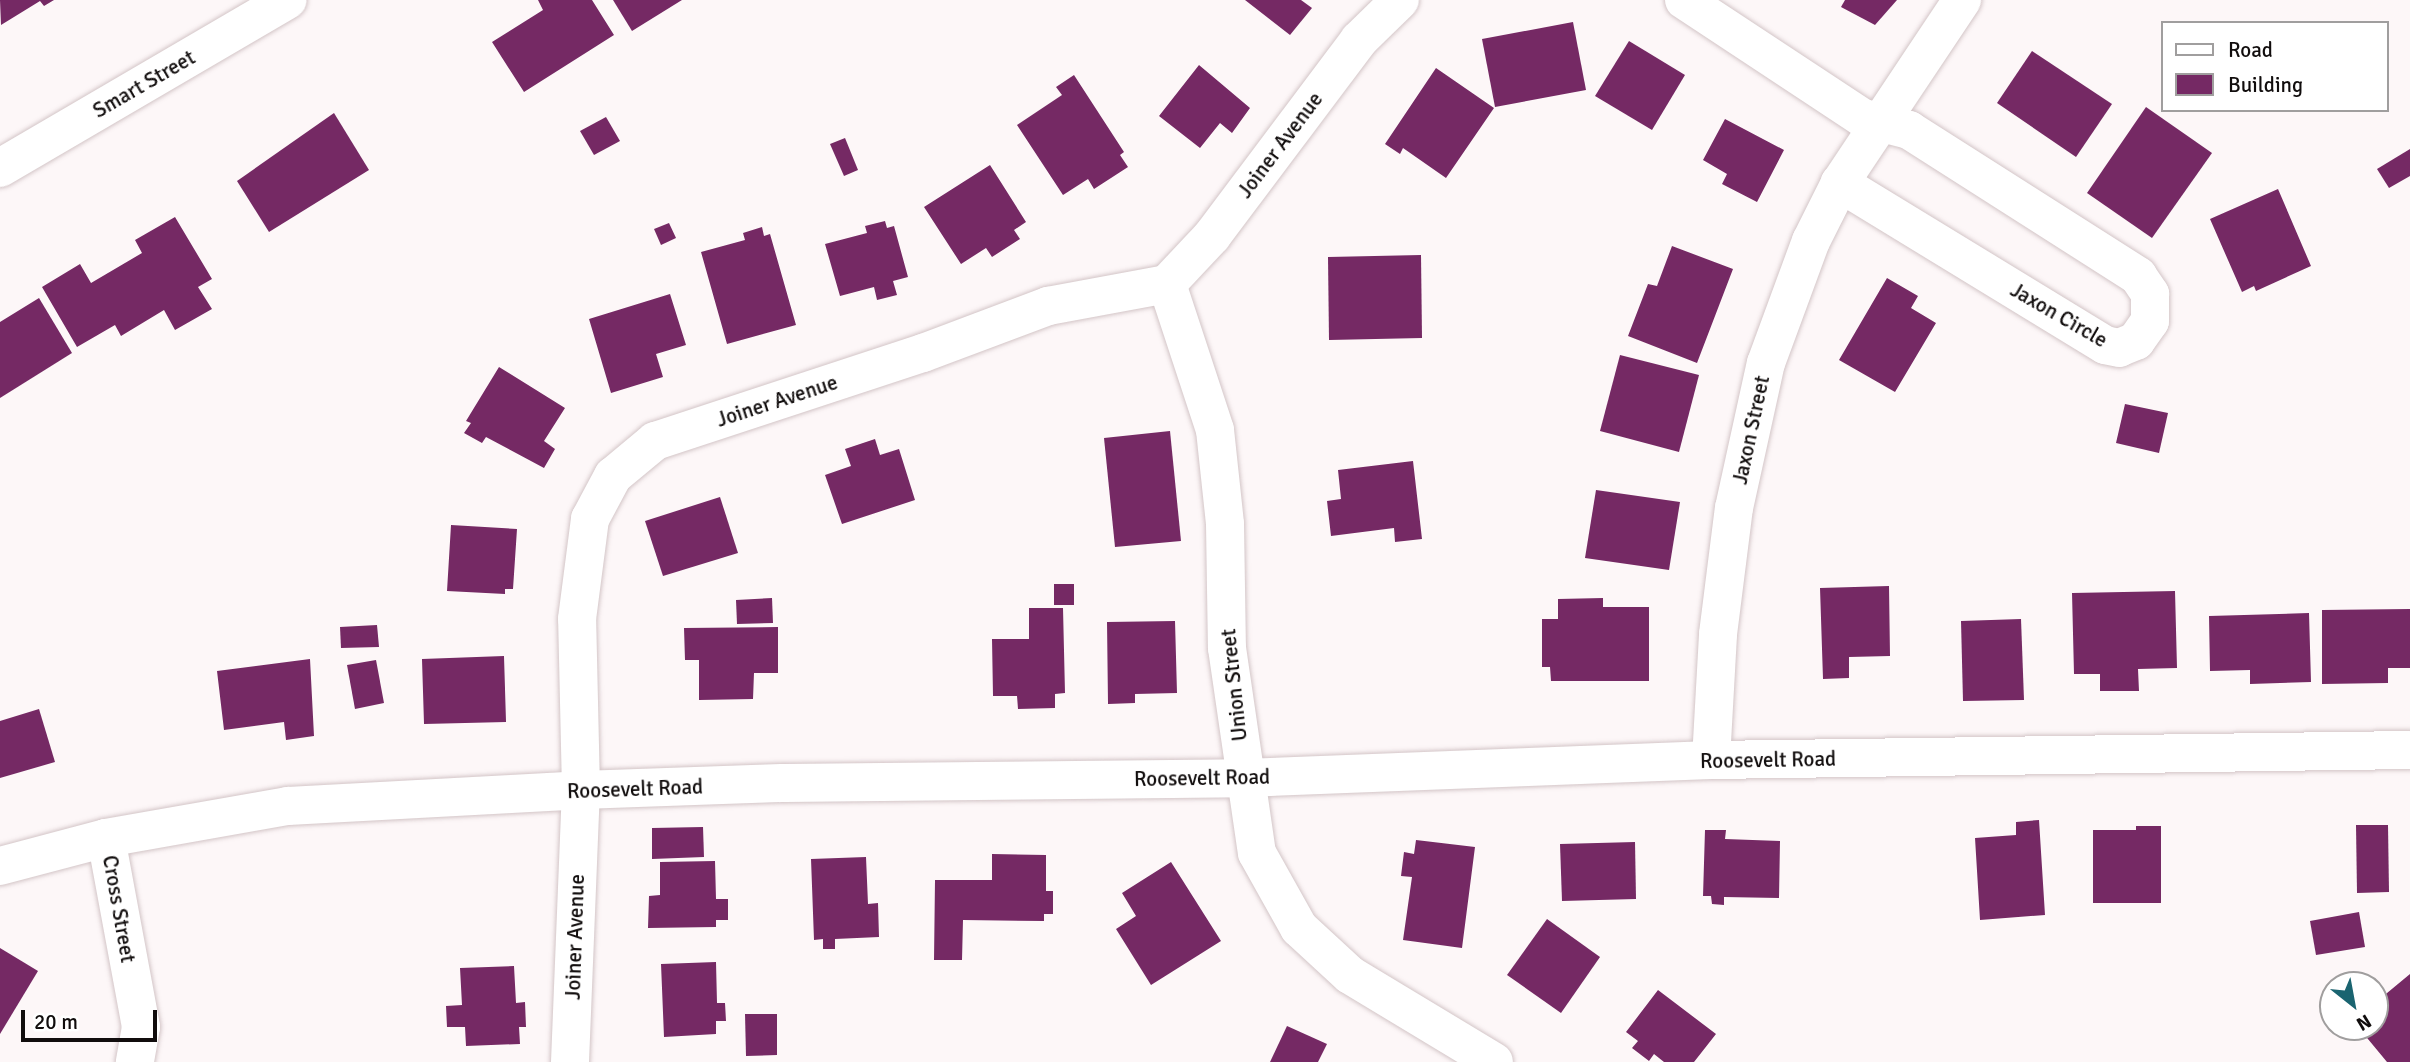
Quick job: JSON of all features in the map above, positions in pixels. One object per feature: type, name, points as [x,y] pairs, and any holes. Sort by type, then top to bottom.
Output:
[{"type":"street","name":"Smart Street","points":[[0,168],[287,0]]},
{"type":"street","name":"Joiner Avenue","points":[[570,1062],[581,790],[577,619],[590,519],[613,476],[637,453],[655,441],[923,353],[1048,306],[1167,284],[1212,236],[1359,40],[1400,0]]},
{"type":"street","points":[[1684,0],[1877,123]]},
{"type":"street","name":"Jaxon Street","points":[[1711,760],[1718,634],[1733,521],[1763,376],[1811,241],[1840,183],[1877,123],[1962,0]]},
{"type":"street","name":"Jaxon Circle","points":[[1840,183],[2105,345],[2119,348],[2136,341],[2150,321],[2150,294],[2138,276],[1909,130],[1877,123]]},
{"type":"street","name":"Union Street","points":[[1167,284],[1215,430],[1225,524],[1227,649],[1257,853],[1299,928],[1350,975],[1494,1062]]},
{"type":"street","name":"Roosevelt Road","points":[[0,866],[106,838],[288,806],[581,790],[785,783],[1244,778],[1711,760],[2410,750]]},
{"type":"street","name":"Cross Street","points":[[106,838],[141,1027],[135,1062]]},
{"type":"building","points":[[0,0],[54,0],[44,6],[40,1],[1,25]]},
{"type":"building","points":[[538,0],[592,0],[614,35],[524,92],[492,42],[543,10]]},
{"type":"building","points":[[613,0],[682,0],[632,31]]},
{"type":"building","points":[[1245,0],[1301,0],[1312,8],[1290,35]]},
{"type":"building","points":[[1845,0],[1897,0],[1875,25],[1841,7]]},
{"type":"building","points":[[1573,22],[1586,90],[1495,107],[1482,39]]},
{"type":"building","points":[[1629,41],[1685,75],[1652,130],[1595,96]]},
{"type":"building","points":[[2032,51],[2112,104],[2076,157],[1997,103]]},
{"type":"building","points":[[1199,65],[1250,108],[1232,133],[1220,123],[1200,148],[1159,116]]},
{"type":"building","points":[[1436,68],[1494,108],[1446,178],[1403,148],[1400,154],[1385,144]]},
{"type":"building","points":[[1074,75],[1124,152],[1120,155],[1128,167],[1094,189],[1088,179],[1063,195],[1017,125],[1062,95],[1056,87]]},
{"type":"building","points":[[2146,107],[2212,153],[2152,238],[2087,193]]},
{"type":"building","points":[[334,113],[369,170],[269,232],[237,181]]},
{"type":"building","points":[[606,117],[620,141],[594,155],[580,131]]},
{"type":"building","points":[[1725,119],[1784,150],[1757,202],[1722,184],[1727,174],[1703,160]]},
{"type":"building","points":[[845,138],[858,170],[844,176],[830,144]]},
{"type":"building","points":[[2410,149],[2410,176],[2389,188],[2377,169]]},
{"type":"building","points":[[990,165],[1026,222],[1014,230],[1020,239],[992,257],[986,248],[961,264],[924,207]]},
{"type":"building","points":[[2278,189],[2311,266],[2256,291],[2254,286],[2242,292],[2210,219]]},
{"type":"building","points":[[175,217],[212,279],[198,287],[212,309],[175,330],[164,310],[121,336],[115,325],[77,347],[42,287],[80,264],[91,283],[142,253],[135,240]]},
{"type":"building","points":[[885,221],[887,228],[894,226],[908,277],[893,281],[897,295],[877,300],[874,287],[840,296],[825,244],[867,233],[865,226]]},
{"type":"building","points":[[669,223],[676,238],[661,245],[654,229]]},
{"type":"building","points":[[762,227],[764,236],[770,234],[796,325],[727,344],[701,252],[745,240],[743,233]]},
{"type":"building","points":[[1672,246],[1733,269],[1697,363],[1628,336],[1648,284],[1657,286]]},
{"type":"building","points":[[1421,255],[1422,338],[1329,340],[1328,257]]},
{"type":"building","points":[[1887,278],[1918,296],[1911,308],[1936,323],[1895,392],[1839,360]]},
{"type":"building","points":[[670,294],[686,345],[656,354],[663,377],[611,393],[589,319]]},
{"type":"building","points":[[39,298],[72,353],[0,398],[0,322]]},
{"type":"building","points":[[1620,355],[1699,375],[1679,452],[1600,431]]},
{"type":"building","points":[[499,367],[565,408],[544,441],[555,449],[544,468],[486,437],[482,443],[464,433],[471,423],[466,421]]},
{"type":"building","points":[[2125,404],[2168,413],[2159,453],[2116,443]]},
{"type":"building","points":[[1170,431],[1181,541],[1115,547],[1104,438]]},
{"type":"building","points":[[875,439],[880,455],[899,449],[915,500],[842,524],[825,475],[851,466],[845,449]]},
{"type":"building","points":[[1413,461],[1422,539],[1395,542],[1394,528],[1331,536],[1327,501],[1341,499],[1338,470]]},
{"type":"building","points":[[1596,490],[1680,502],[1669,570],[1585,558]]},
{"type":"building","points":[[720,497],[738,553],[663,576],[645,521]]},
{"type":"building","points":[[451,525],[517,529],[513,589],[505,589],[505,594],[447,591]]},
{"type":"building","points":[[1054,584],[1074,584],[1074,605],[1054,605]]},
{"type":"building","points":[[1889,586],[1890,656],[1849,657],[1849,678],[1823,679],[1820,588]]},
{"type":"building","points":[[2175,591],[2177,668],[2138,669],[2139,691],[2100,691],[2100,674],[2074,674],[2072,593]]},
{"type":"building","points":[[772,598],[773,623],[737,624],[736,600]]},
{"type":"building","points":[[1603,598],[1603,607],[1649,607],[1649,681],[1551,681],[1550,667],[1542,667],[1542,619],[1558,619],[1558,599]]},
{"type":"building","points":[[1029,608],[1063,608],[1065,693],[1055,694],[1055,708],[1018,709],[1017,696],[993,696],[992,639],[1029,639]]},
{"type":"building","points":[[2410,609],[2410,668],[2388,668],[2388,683],[2322,684],[2322,610]]},
{"type":"building","points":[[2309,613],[2311,682],[2250,684],[2250,670],[2210,671],[2209,616]]},
{"type":"building","points":[[2021,619],[2024,700],[1963,701],[1961,621]]},
{"type":"building","points":[[1175,621],[1177,693],[1135,694],[1135,703],[1108,704],[1107,622]]},
{"type":"building","points":[[377,625],[379,647],[341,648],[340,627]]},
{"type":"building","points":[[778,627],[778,673],[754,673],[753,699],[699,700],[699,660],[685,660],[684,628]]},
{"type":"building","points":[[504,656],[506,722],[424,724],[422,659]]},
{"type":"building","points":[[310,659],[314,736],[286,740],[284,722],[224,730],[217,671]]},
{"type":"building","points":[[376,660],[384,703],[355,709],[347,665]]},
{"type":"building","points":[[39,709],[55,762],[0,778],[0,721]]},
{"type":"building","points":[[2039,820],[2045,915],[1980,920],[1975,838],[2016,835],[2016,822]]},
{"type":"building","points":[[2356,825],[2388,825],[2389,892],[2357,893]]},
{"type":"building","points":[[2136,826],[2161,826],[2161,903],[2093,903],[2093,830],[2136,830]]},
{"type":"building","points":[[703,827],[704,857],[652,859],[652,828]]},
{"type":"building","points":[[1705,830],[1726,830],[1725,839],[1780,841],[1779,898],[1724,897],[1724,905],[1712,904],[1711,896],[1703,896]]},
{"type":"building","points":[[1416,840],[1475,847],[1462,948],[1403,940],[1412,877],[1401,876],[1404,852],[1414,854]]},
{"type":"building","points":[[1635,842],[1636,899],[1562,901],[1560,844]]},
{"type":"building","points":[[992,854],[1046,855],[1046,891],[1053,891],[1053,914],[1044,914],[1044,921],[963,920],[962,960],[934,960],[935,880],[992,880]]},
{"type":"building","points":[[866,857],[868,904],[878,903],[879,937],[835,939],[835,949],[823,949],[823,939],[814,940],[811,859]]},
{"type":"building","points":[[715,861],[716,899],[728,899],[728,920],[716,920],[716,927],[648,928],[649,896],[660,895],[660,862]]},
{"type":"building","points":[[1171,862],[1221,941],[1151,985],[1116,929],[1136,916],[1122,893]]},
{"type":"building","points":[[2359,912],[2365,947],[2316,955],[2310,921]]},
{"type":"building","points":[[1547,919],[1600,957],[1561,1013],[1507,975]]},
{"type":"building","points":[[0,948],[38,971],[0,1034]]},
{"type":"building","points":[[716,962],[717,1003],[725,1003],[726,1021],[716,1021],[716,1034],[664,1037],[661,964]]},
{"type":"building","points":[[514,966],[516,1003],[525,1002],[526,1027],[519,1027],[520,1044],[466,1046],[465,1027],[447,1027],[446,1006],[462,1005],[460,968]]},
{"type":"building","points":[[2410,974],[2410,1062],[2387,1062],[2370,1041],[2389,1041],[2389,991]]},
{"type":"building","points":[[1658,990],[1716,1034],[1694,1062],[1664,1062],[1654,1054],[1649,1061],[1632,1048],[1638,1041],[1626,1032]]},
{"type":"building","points":[[745,1014],[777,1014],[777,1055],[746,1056]]},
{"type":"building","points":[[1287,1026],[1327,1044],[1318,1062],[1270,1062]]}]
